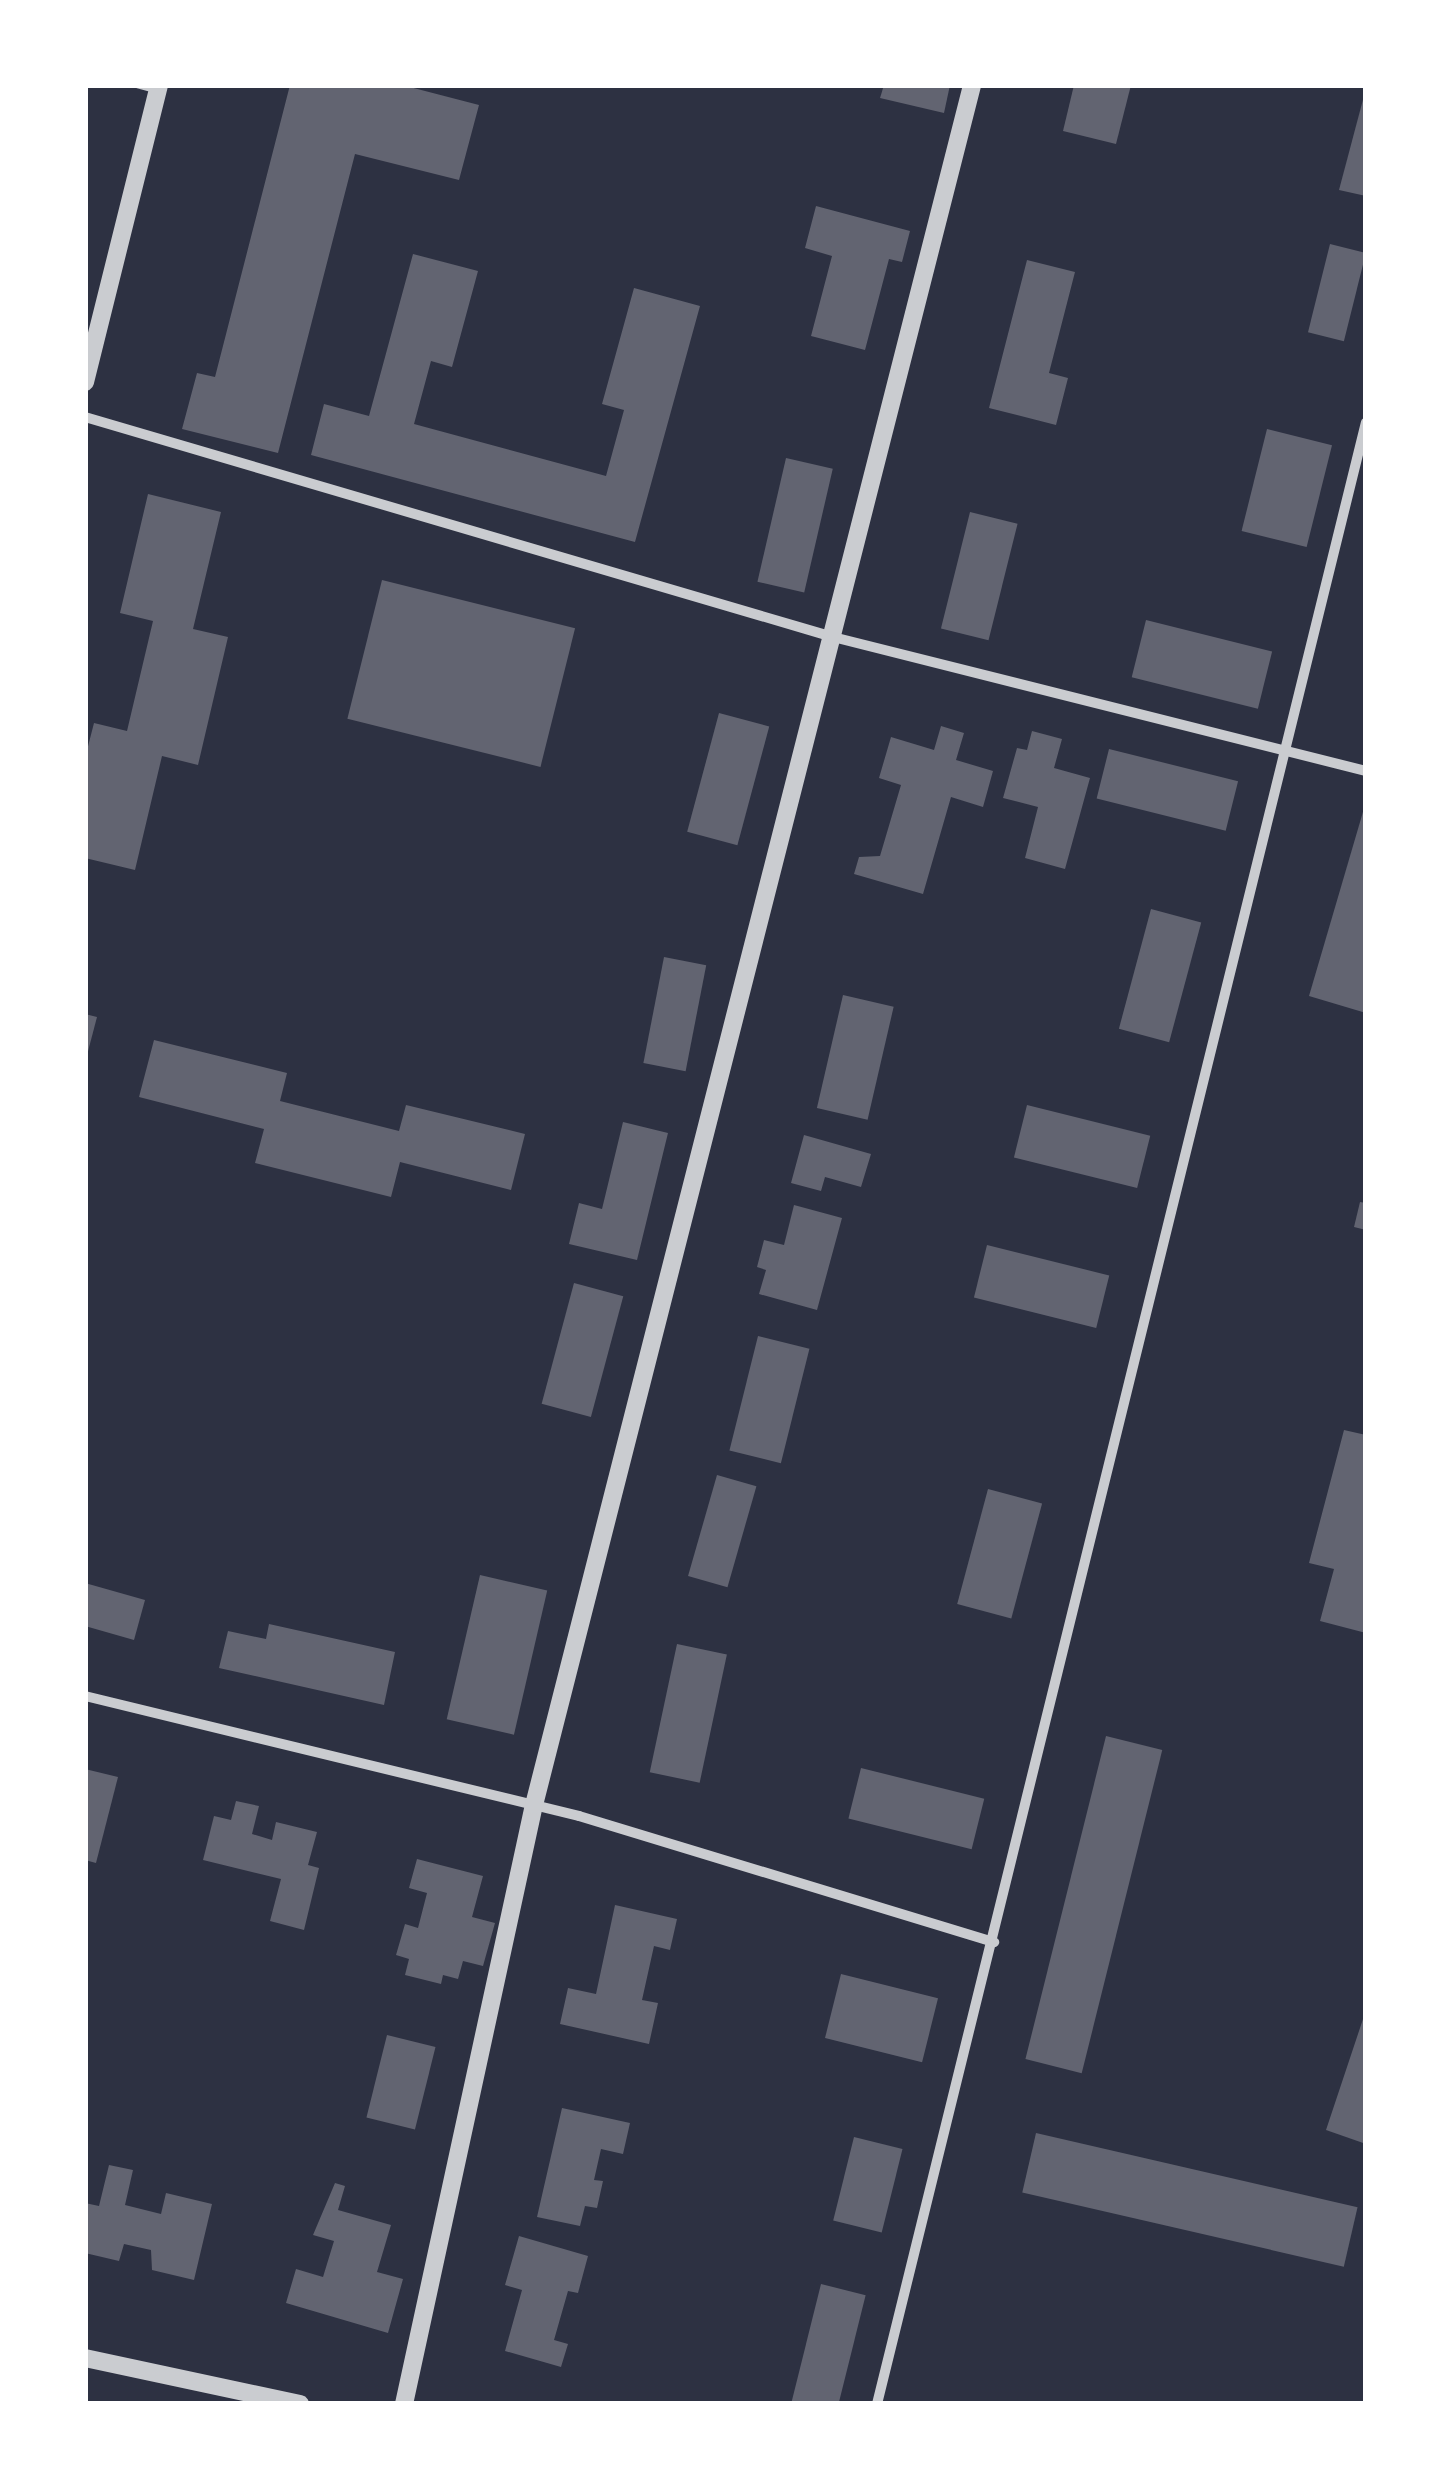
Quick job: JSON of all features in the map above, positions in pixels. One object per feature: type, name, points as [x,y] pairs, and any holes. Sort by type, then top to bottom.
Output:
[{"type":"street","points":[[404,2404],[534,1805],[972,85]]},
{"type":"street","points":[[85,382],[158,88]]},
{"type":"street","points":[[85,417],[833,637],[1366,771]]},
{"type":"street","points":[[877,2404],[1366,422]]},
{"type":"street","points":[[85,1696],[534,1805],[994,1942]]},
{"type":"street","points":[[85,2358],[300,2404]]},
{"type":"lane","points":[[137,85],[158,88]]},
{"type":"building","points":[[290,85],[402,85],[479,105],[459,180],[355,154],[278,453],[182,429],[197,373],[215,377]]},
{"type":"building","points":[[884,85],[950,85],[944,113],[880,98]]},
{"type":"building","points":[[1074,85],[1131,85],[1116,144],[1063,131]]},
{"type":"building","points":[[1366,92],[1366,196],[1339,190]]},
{"type":"building","points":[[816,206],[910,231],[902,262],[889,259],[865,350],[811,336],[832,256],[805,248]]},
{"type":"building","points":[[1330,244],[1366,253],[1344,341],[1308,332]]},
{"type":"building","points":[[413,254],[478,271],[452,367],[431,361],[414,424],[606,476],[624,410],[602,404],[634,288],[700,306],[635,542],[311,455],[324,404],[369,416]]},
{"type":"building","points":[[1027,260],[1075,272],[1049,373],[1068,378],[1056,425],[989,408]]},
{"type":"building","points":[[1267,429],[1332,445],[1307,547],[1242,531]]},
{"type":"building","points":[[786,458],[833,469],[804,593],[757,582]]},
{"type":"building","points":[[148,494],[221,512],[193,629],[228,637],[198,765],[162,756],[135,870],[85,858],[85,758],[94,723],[127,731],[153,621],[120,613]]},
{"type":"building","points":[[970,512],[1018,524],[989,640],[941,628]]},
{"type":"building","points":[[382,580],[575,628],[540,767],[347,719]]},
{"type":"building","points":[[1146,620],[1272,651],[1258,709],[1132,677]]},
{"type":"building","points":[[719,713],[769,726],[737,845],[687,832]]},
{"type":"building","points":[[941,726],[964,733],[956,760],[993,771],[983,807],[951,797],[923,894],[854,874],[859,857],[880,856],[901,785],[879,778],[891,737],[934,750]]},
{"type":"building","points":[[1032,731],[1062,739],[1054,768],[1090,778],[1065,869],[1025,858],[1038,807],[1003,798],[1017,748],[1027,750]]},
{"type":"building","points":[[1109,749],[1238,781],[1226,831],[1097,798]]},
{"type":"building","points":[[1366,805],[1366,1013],[1309,996]]},
{"type":"building","points":[[1151,909],[1201,922],[1169,1042],[1119,1029]]},
{"type":"building","points":[[664,957],[706,965],[686,1071],[643,1063]]},
{"type":"building","points":[[843,995],[894,1007],[868,1120],[817,1108]]},
{"type":"building","points":[[85,1014],[97,1017],[86,1059],[85,1059]]},
{"type":"building","points":[[154,1040],[287,1073],[280,1101],[399,1131],[406,1105],[525,1134],[511,1190],[400,1162],[391,1197],[255,1163],[264,1129],[139,1097]]},
{"type":"building","points":[[1027,1105],[1150,1136],[1137,1188],[1014,1157]]},
{"type":"building","points":[[623,1122],[668,1133],[637,1260],[569,1244],[579,1203],[602,1209]]},
{"type":"building","points":[[804,1135],[871,1154],[861,1187],[825,1177],[821,1191],[791,1183]]},
{"type":"building","points":[[1360,1202],[1366,1203],[1366,1230],[1354,1227]]},
{"type":"building","points":[[794,1205],[842,1218],[817,1310],[759,1294],[766,1270],[757,1267],[764,1240],[784,1245]]},
{"type":"building","points":[[987,1245],[1109,1275],[1096,1328],[974,1297]]},
{"type":"building","points":[[574,1283],[623,1296],[591,1417],[542,1404]]},
{"type":"building","points":[[758,1336],[809,1349],[781,1463],[729,1450]]},
{"type":"building","points":[[1344,1430],[1366,1435],[1366,1633],[1320,1621],[1334,1569],[1309,1563]]},
{"type":"building","points":[[717,1475],[756,1486],[727,1587],[688,1576]]},
{"type":"building","points":[[988,1489],[1042,1503],[1011,1618],[957,1604]]},
{"type":"building","points":[[480,1575],[547,1591],[514,1735],[447,1719]]},
{"type":"building","points":[[85,1583],[145,1600],[134,1640],[85,1626]]},
{"type":"building","points":[[269,1624],[395,1652],[384,1705],[219,1668],[228,1631],[266,1639]]},
{"type":"building","points":[[677,1644],[727,1655],[700,1783],[650,1772]]},
{"type":"building","points":[[1106,1736],[1162,1750],[1082,2073],[1025,2059]]},
{"type":"building","points":[[861,1768],[984,1799],[972,1849],[848,1818]]},
{"type":"building","points":[[85,1769],[118,1777],[96,1863],[85,1860]]},
{"type":"building","points":[[236,1801],[259,1806],[252,1834],[272,1840],[276,1822],[317,1832],[308,1865],[319,1868],[304,1930],[270,1921],[281,1879],[203,1860],[214,1816],[231,1820]]},
{"type":"building","points":[[417,1859],[483,1876],[472,1917],[495,1923],[483,1966],[463,1961],[458,1979],[443,1975],[441,1984],[405,1975],[409,1959],[396,1955],[405,1924],[418,1928],[427,1893],[409,1888]]},
{"type":"building","points":[[615,1905],[677,1919],[670,1950],[654,1946],[642,2000],[658,2003],[649,2044],[560,2024],[568,1988],[596,1994]]},
{"type":"building","points":[[841,1974],[938,1998],[922,2062],[825,2038]]},
{"type":"building","points":[[1366,2014],[1366,2144],[1326,2130]]},
{"type":"building","points":[[387,2035],[436,2047],[415,2130],[366,2117]]},
{"type":"building","points":[[562,2108],[630,2123],[623,2154],[601,2149],[594,2180],[603,2181],[597,2208],[585,2206],[580,2226],[537,2217]]},
{"type":"building","points":[[1036,2133],[1358,2207],[1344,2267],[1022,2192]]},
{"type":"building","points":[[854,2137],[903,2149],[882,2233],[833,2220]]},
{"type":"building","points":[[109,2165],[133,2170],[125,2205],[161,2214],[166,2193],[212,2204],[194,2280],[152,2270],[151,2250],[124,2244],[119,2261],[85,2253],[85,2203],[99,2206]]},
{"type":"building","points":[[335,2183],[345,2186],[338,2210],[391,2225],[377,2272],[403,2279],[388,2333],[286,2303],[296,2269],[323,2277],[334,2241],[313,2235]]},
{"type":"building","points":[[519,2236],[588,2256],[578,2293],[568,2291],[554,2340],[568,2344],[561,2367],[505,2351],[522,2290],[505,2285]]},
{"type":"building","points":[[821,2284],[866,2295],[838,2404],[791,2404]]}]
